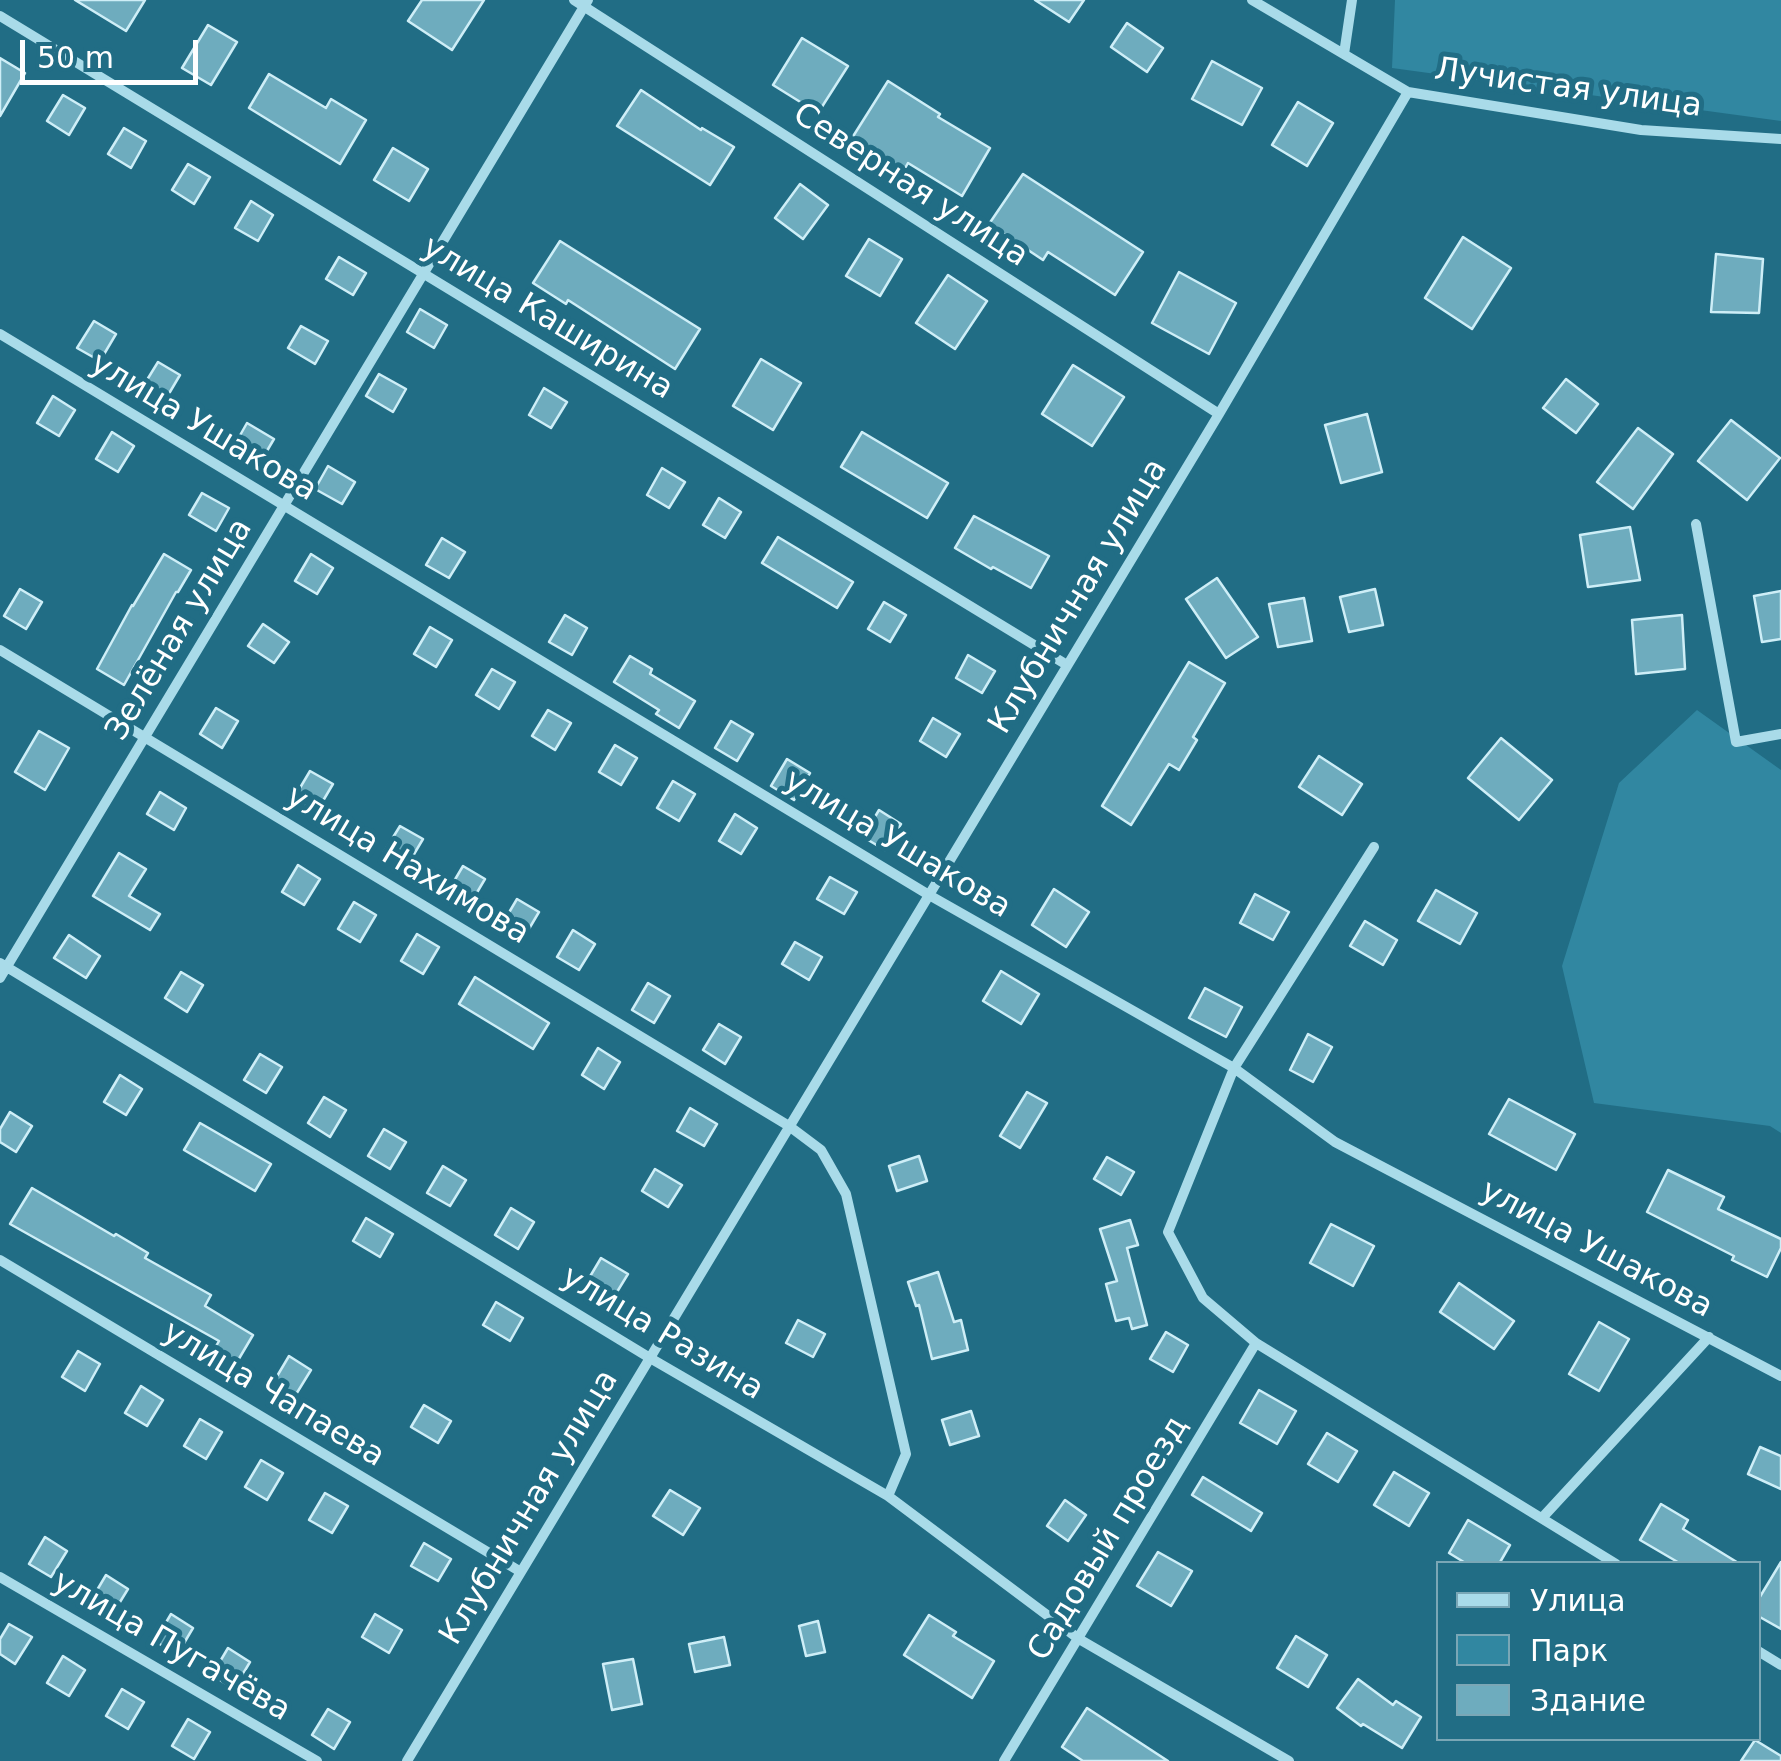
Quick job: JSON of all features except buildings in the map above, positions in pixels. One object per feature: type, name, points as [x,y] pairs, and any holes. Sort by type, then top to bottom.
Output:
[{"type":"street","name":"Лучистая улица","points":[[1252,0],[1408,92],[1642,130],[1781,139]]},
{"type":"street","points":[[1344,54],[1352,0]]},
{"type":"street","name":"Зелёная улица","points":[[0,978],[3,964],[424,274],[582,2]]},
{"type":"street","name":"Северная улица","points":[[582,2],[1219,414]]},
{"type":"street","name":"улица Каширина","points":[[0,16],[1067,665]]},
{"type":"street","name":"Клубничная улица","points":[[407,1761],[1219,414],[1408,92]]},
{"type":"street","name":"улица Ушакова","points":[[0,334],[929,895],[1234,1068],[1335,1142],[1781,1376]]},
{"type":"street","points":[[1696,524],[1736,742],[1781,734]]},
{"type":"street","name":"улица Нахимова","points":[[0,650],[788,1126]]},
{"type":"street","points":[[1374,847],[1234,1068],[1168,1232],[1203,1298],[1256,1343],[1611,1561]]},
{"type":"street","name":"улица Разина","points":[[3,964],[650,1358],[888,1496],[1079,1638],[1289,1761]]},
{"type":"street","points":[[788,1126],[821,1150],[846,1194],[906,1454],[888,1496]]},
{"type":"street","name":"улица Чапаева","points":[[0,1260],[521,1572]]},
{"type":"street","points":[[1542,1518],[1709,1337]]},
{"type":"street","name":"Садовый проезд","points":[[1004,1761],[1256,1343]]},
{"type":"street","name":"улица Пугачёва","points":[[0,1577],[317,1761]]},
{"type":"green space","points":[[1395,0],[1781,0],[1781,121],[1392,68]]},
{"type":"green space","points":[[1697,710],[1781,770],[1781,1133],[1770,1126],[1594,1103],[1562,966],[1619,783]]}]
